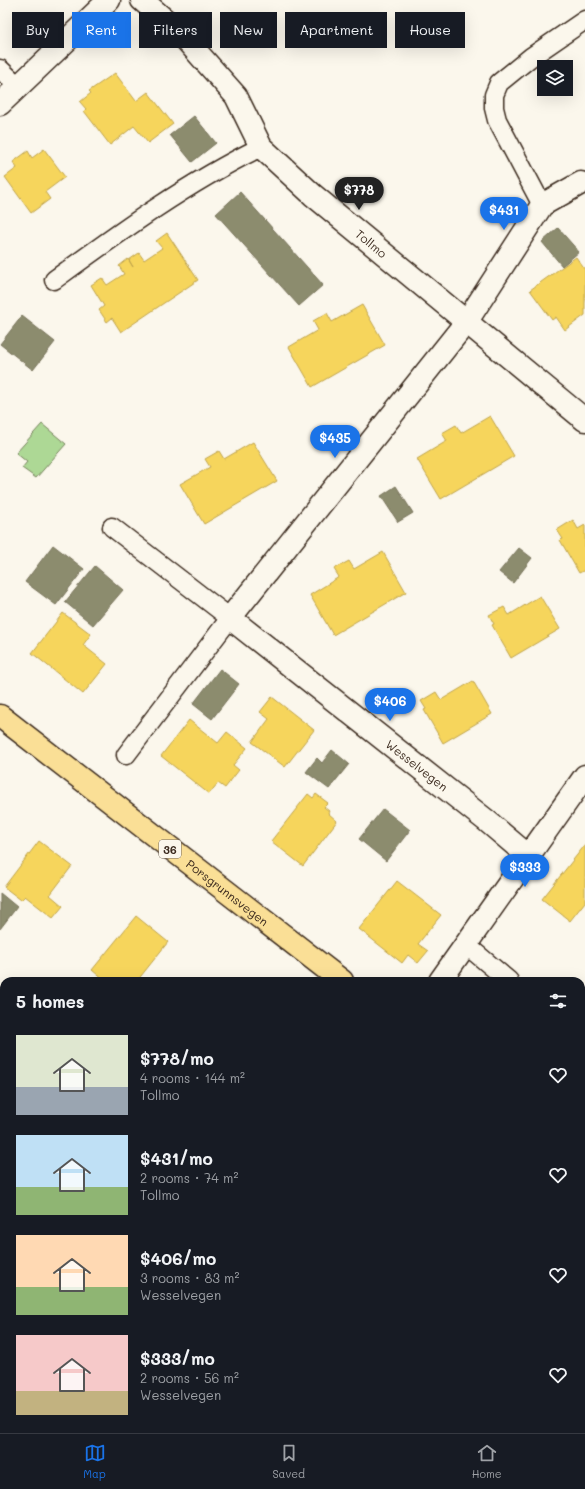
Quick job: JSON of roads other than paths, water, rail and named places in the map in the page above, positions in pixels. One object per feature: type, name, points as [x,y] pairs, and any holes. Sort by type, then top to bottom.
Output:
[{"type":"highway","name":"Porsgrunnsvegen","points":[[0,716],[337,977]]},
{"type":"street","points":[[0,104],[109,0]]},
{"type":"street","name":"Tollmo","points":[[142,0],[180,33],[236,96],[261,147],[313,195],[585,420]]},
{"type":"street","points":[[230,618],[467,321],[542,204],[581,183]]},
{"type":"street","name":"Wesselvegen","points":[[230,618],[481,816],[528,855]]},
{"type":"street","points":[[443,977],[585,776]]},
{"type":"lane","points":[[542,204],[497,120],[494,108],[494,95],[499,83],[531,57],[585,20]]},
{"type":"lane","points":[[0,69],[18,86]]},
{"type":"lane","points":[[54,280],[144,215],[236,159],[261,147]]},
{"type":"lane","points":[[112,526],[230,618],[126,755]]},
{"type":"lane","points":[[465,944],[504,977]]}]
